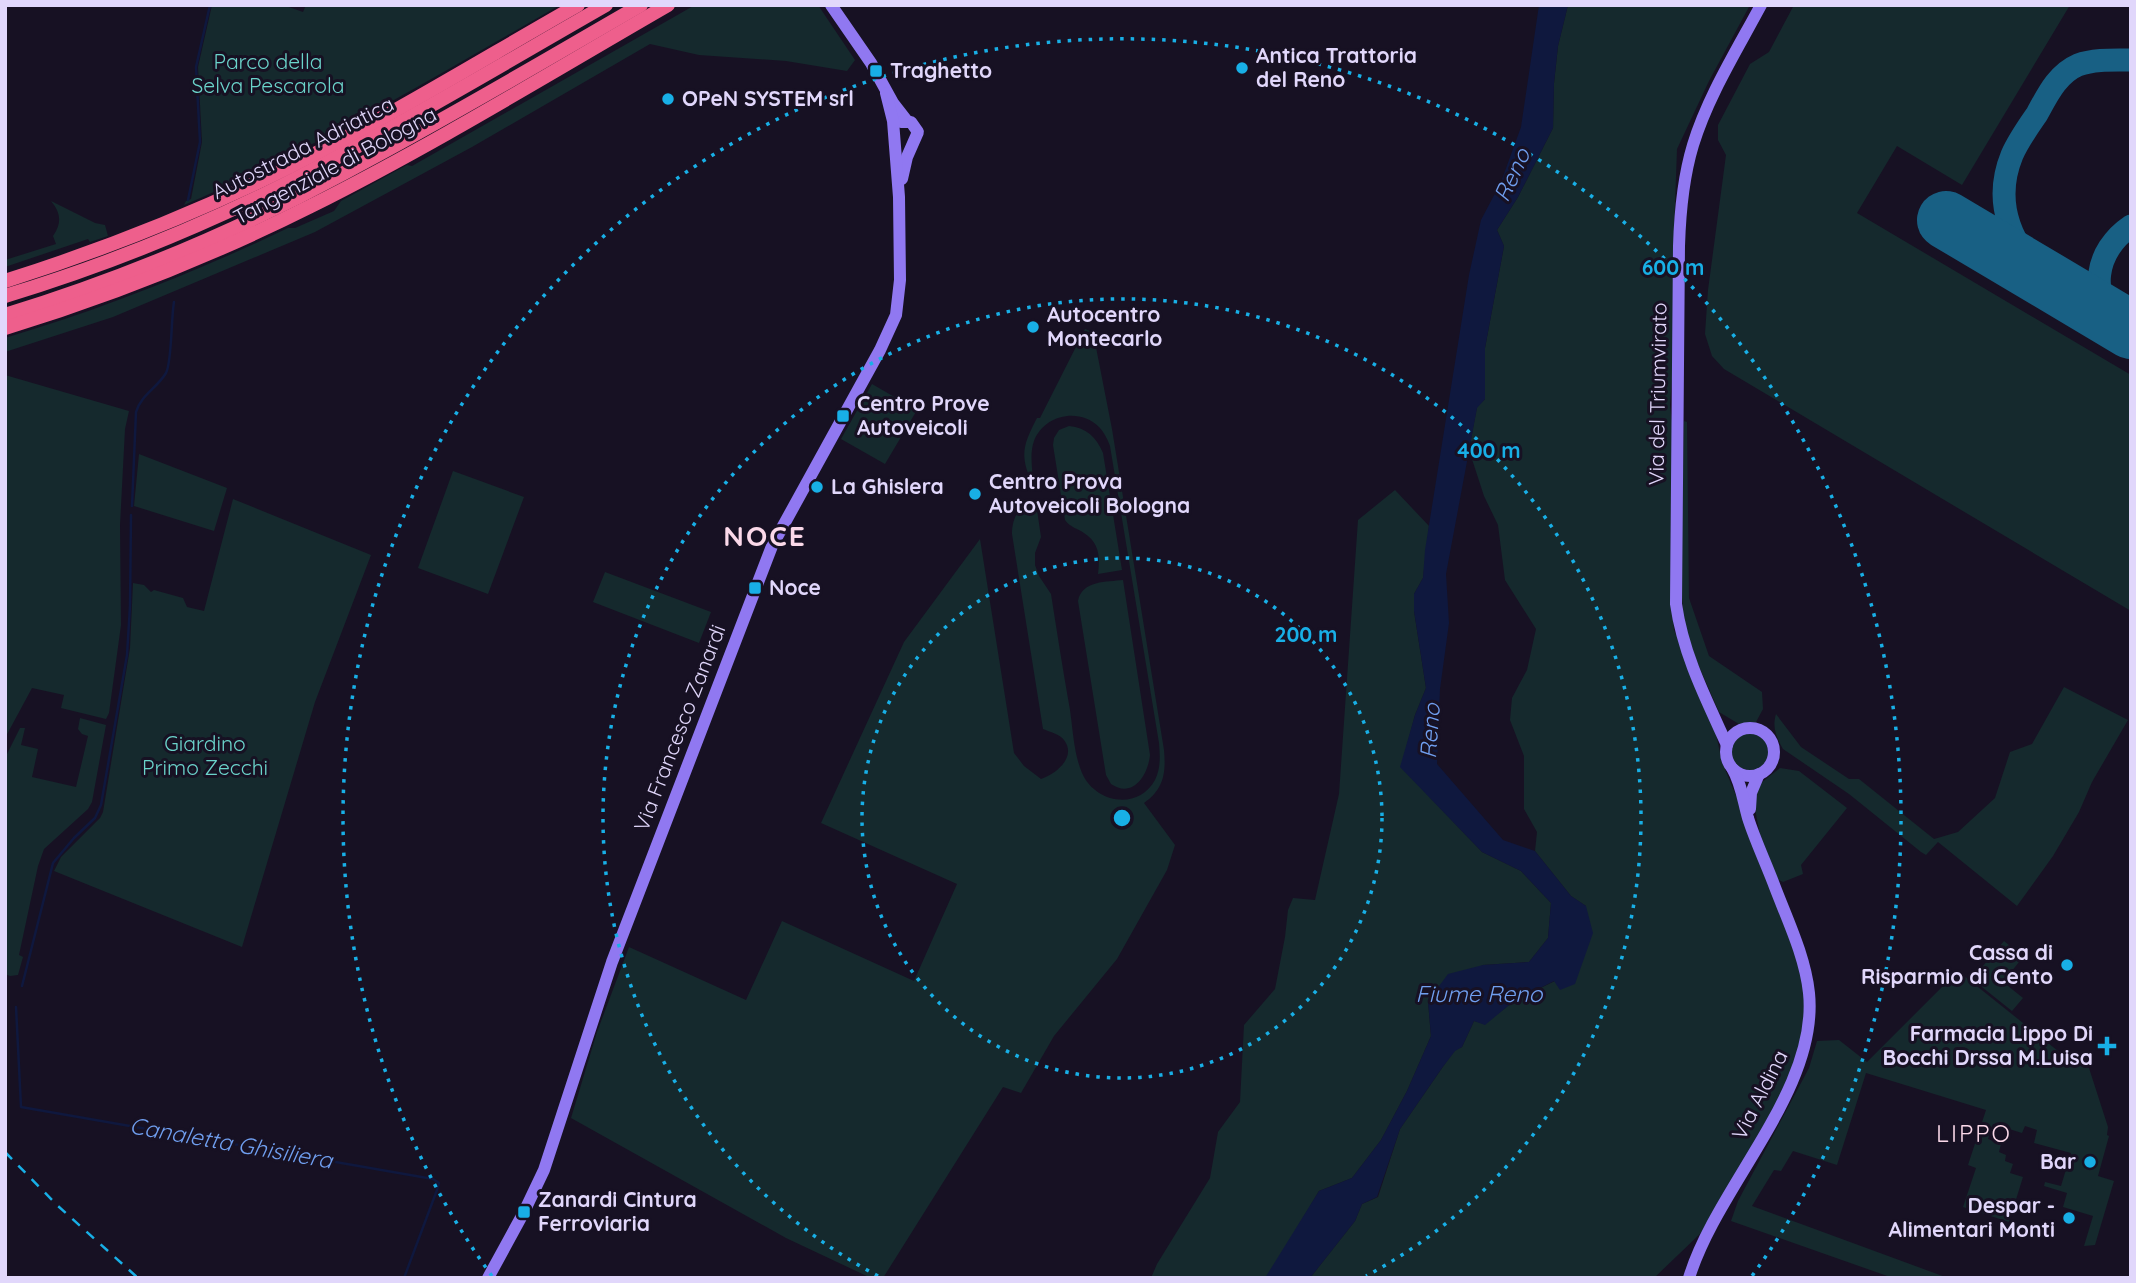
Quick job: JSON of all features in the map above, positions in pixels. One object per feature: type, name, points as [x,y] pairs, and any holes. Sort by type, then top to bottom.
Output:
[{"type":"highway","name":"Tangenziale di Bologna","points":[[5,281],[129,238],[260,181],[355,132],[578,5]]},
{"type":"highway","name":"Autostrada Adriatica","points":[[5,296],[123,255],[266,194],[362,144],[606,5]]},
{"type":"highway","name":"Autostrada Adriatica","points":[[5,314],[132,270],[284,204],[371,159],[641,5]]},
{"type":"highway","name":"Tangenziale di Bologna","points":[[5,328],[161,273],[279,222],[401,158],[668,5]]},
{"type":"street","name":"Via Francesco Zanardi","points":[[831,5],[906,121]]},
{"type":"street","name":"Via del Triumvirato","points":[[1727,745],[1685,646],[1676,604],[1681,208],[1685,175],[1699,127],[1760,5]]},
{"type":"street","name":"Via Francesco Zanardi","points":[[488,1278],[544,1170],[612,961],[779,530],[892,324],[899,298],[900,280],[899,197],[894,134],[886,93]]},
{"type":"street","points":[[906,121],[917,128],[917,136],[914,142],[903,144],[894,134],[897,125],[906,121]]},
{"type":"street","name":"Via Francesco Zanardi","points":[[899,197],[906,160],[914,142]]},
{"type":"street","points":[[1711,711],[1728,723],[1763,731],[1773,743],[1773,761],[1759,774],[1744,775],[1732,768],[1726,757],[1727,745],[1733,734],[1743,728]]},
{"type":"street","name":"Via Aldina","points":[[1689,1278],[1725,1198],[1772,1119],[1798,1068],[1806,1040],[1809,1005],[1803,966],[1749,821],[1738,778],[1732,768]]},
{"type":"street","name":"Via Aldina","points":[[1756,840],[1750,801],[1759,774]]},
{"type":"green space","name":"Parco della Selva Pescarola","points":[[212,5],[283,5],[303,12],[306,5],[560,5],[328,136],[184,205],[191,199],[202,142],[198,67]]},
{"type":"green space","points":[[695,5],[818,5],[855,60],[847,71],[786,61],[699,55],[650,44],[472,147],[315,232],[113,317],[5,352],[5,338],[148,289],[288,228],[295,228],[334,211],[341,201],[407,165],[412,166]]},
{"type":"green space","points":[[1568,5],[1750,5],[1709,81],[1677,149],[1674,353],[1670,405],[1673,430],[1671,586],[1674,630],[1716,734],[1722,762],[1764,863],[1813,998],[1807,1042],[1728,1207],[1654,1278],[1310,1278],[1355,1221],[1362,1204],[1378,1197],[1400,1129],[1455,1050],[1462,1047],[1474,1021],[1485,1024],[1514,1001],[1555,981],[1586,906],[1571,896],[1535,851],[1537,832],[1524,809],[1524,756],[1510,720],[1512,698],[1527,670],[1536,629],[1505,580],[1498,525],[1484,496],[1469,450],[1477,407],[1485,399],[1485,348],[1504,246],[1497,230],[1518,197],[1553,128],[1558,46]]},
{"type":"green space","points":[[1794,5],[2070,5],[1962,185],[1897,146],[1857,213],[2131,375],[2131,611],[1724,369],[1712,356],[1705,334],[1708,290],[1726,155],[1718,140],[1718,125],[1750,64],[1769,52]]},
{"type":"green space","points":[[51,201],[95,223],[105,225],[108,236],[90,242],[88,239],[5,267],[5,260],[56,244],[53,236],[59,218]]},
{"type":"green space","points":[[1085,329],[1093,332],[1112,429],[1164,750],[1165,766],[1160,786],[1144,803],[1175,845],[1167,870],[1117,959],[1054,1036],[1021,1093],[1003,1087],[883,1278],[871,1278],[786,1238],[571,1118],[597,1032],[629,947],[746,1000],[782,921],[914,981],[957,884],[821,823],[904,642],[980,539],[1014,753],[1024,766],[1041,779],[1063,764],[1068,753],[1064,740],[1043,729],[1012,534],[1015,517],[1025,506],[1036,503],[1041,537],[1035,553],[1035,565],[1051,594],[1075,750],[1082,773],[1096,791],[1117,799],[1138,796],[1148,790],[1155,780],[1160,757],[1159,743],[1106,436],[1091,421],[1082,417],[1063,417],[1046,425],[1034,441],[1031,457],[1033,485],[1024,458],[1032,427],[1037,418],[1040,418]]},
{"type":"green space","points":[[5,375],[129,411],[125,429],[120,525],[121,625],[109,713],[106,719],[61,708],[64,695],[32,688],[5,738]]},
{"type":"green space","points":[[872,384],[917,410],[885,464],[841,439]]},
{"type":"green space","points":[[1684,421],[1687,422],[1689,598],[1709,656],[1762,692],[1763,709],[1756,722],[1739,724],[1719,712],[1694,655],[1683,619],[1681,576]]},
{"type":"green space","points":[[1069,426],[1090,434],[1103,453],[1122,570],[1098,574],[1099,557],[1093,541],[1065,520],[1053,445],[1059,430]]},
{"type":"green space","points":[[139,454],[227,488],[214,531],[134,506]]},
{"type":"green space","points":[[453,471],[524,497],[488,594],[418,568]]},
{"type":"green space","points":[[1395,490],[1429,526],[1423,578],[1414,594],[1414,611],[1426,688],[1415,715],[1401,767],[1482,852],[1521,871],[1551,903],[1548,938],[1529,962],[1483,965],[1428,1001],[1431,1036],[1407,1091],[1381,1140],[1352,1178],[1319,1191],[1267,1278],[1151,1278],[1210,1178],[1218,1132],[1240,1102],[1244,1025],[1275,989],[1288,910],[1293,898],[1315,900],[1339,794],[1358,520]]},
{"type":"green space","name":"Giardino Primo Zecchi","points":[[233,499],[371,555],[315,702],[242,947],[54,871],[61,857],[103,812],[130,648],[133,583],[144,585],[151,592],[154,590],[183,598],[187,607],[204,611]]},
{"type":"green space","points":[[605,572],[711,612],[699,643],[593,602]]},
{"type":"green space","points":[[1123,580],[1150,755],[1143,777],[1126,789],[1111,784],[1106,775],[1078,601],[1084,589],[1090,586]]},
{"type":"green space","points":[[2064,687],[2128,720],[2053,856],[2017,906],[1938,842],[1926,855],[1921,852],[1849,794],[1783,749],[1775,728],[1776,714],[1801,747],[1849,779],[1859,779],[1934,839],[1958,832],[1995,798],[2010,752],[2032,744]]},
{"type":"green space","points":[[80,718],[106,725],[92,802],[88,809],[44,849],[19,955],[23,957],[18,975],[10,976],[5,974],[5,758],[20,728],[25,728],[21,745],[38,749],[32,777],[76,787],[88,736],[78,729]]},
{"type":"green space","points":[[1750,732],[1764,737],[1769,751],[1764,765],[1750,770],[1736,765],[1731,751],[1736,737]]},
{"type":"green space","points":[[1780,768],[1799,771],[1847,808],[1801,865],[1803,874],[1783,882],[1776,879],[1760,835],[1755,809],[1757,786]]},
{"type":"green space","points":[[2004,941],[2023,957],[2003,982],[2023,998],[2012,1011],[1972,979]]},
{"type":"green space","points":[[1958,971],[2073,1063],[2089,1068],[2109,1136],[2098,1176],[2114,1181],[2095,1245],[2084,1246],[2093,1216],[2063,1207],[2067,1193],[2044,1186],[2045,1182],[2061,1186],[2071,1153],[2034,1143],[2037,1130],[2025,1126],[2022,1133],[1993,1124],[1988,1139],[2001,1144],[1999,1152],[2006,1155],[2005,1161],[2013,1164],[2010,1173],[2023,1177],[2009,1222],[1963,1207],[1976,1168],[1968,1165],[1986,1110],[1866,1073],[1837,1165],[1793,1151],[1781,1171],[1774,1170],[1752,1206],[1948,1278],[1893,1278],[1731,1221],[1738,1201],[1809,1068],[1817,1041],[1839,1040],[1867,1062]]},
{"type":"water","name":"Fiume Reno","points":[[1539,5],[1568,5],[1558,46],[1553,128],[1518,197],[1497,230],[1504,246],[1485,348],[1485,399],[1477,408],[1446,574],[1449,623],[1440,689],[1437,764],[1503,840],[1535,851],[1571,896],[1586,906],[1593,933],[1575,984],[1560,990],[1554,981],[1514,1001],[1485,1025],[1474,1021],[1462,1047],[1455,1051],[1442,1068],[1400,1129],[1377,1197],[1362,1204],[1355,1221],[1310,1278],[1265,1278],[1319,1191],[1352,1178],[1381,1140],[1407,1091],[1431,1036],[1428,1001],[1448,974],[1483,965],[1529,962],[1548,938],[1551,903],[1521,871],[1482,852],[1400,767],[1426,688],[1414,611],[1414,594],[1423,578],[1425,550],[1469,275],[1481,220],[1501,182],[1521,127]]},
{"type":"waterway","name":"Canaletta Ghisiliera","points":[[188,200],[200,142],[196,67],[210,5]]},
{"type":"waterway","name":"Canaletta Ghisiliera","points":[[132,506],[136,412],[166,373],[174,302]]},
{"type":"waterway","name":"Canaletta Ghisiliera","points":[[22,986],[53,863],[95,818],[101,805],[127,655],[131,515]]},
{"type":"waterway","name":"Canaletta Ghisiliera","points":[[16,1007],[21,1107],[433,1179],[439,1183],[404,1278]]},
{"type":"taxiway","points":[[2048,281],[2024,254],[2009,224],[2004,191],[2012,155],[2049,93],[2064,74],[2078,65],[2090,62],[2131,60]]},
{"type":"taxiway","points":[[2123,325],[2111,314],[2104,302],[2100,274],[2109,248],[2131,226]]},
{"type":"runway","points":[[1946,220],[2131,330]]},
{"type":"railway","points":[[5,1152],[58,1206],[138,1278]]},
{"type":"place","name":"Antica Trattoria del Reno","points":[[1242,68]]},
{"type":"place","name":"Traghetto","points":[[876,71]]},
{"type":"place","name":"OPeN SYSTEM srl","points":[[668,99]]},
{"type":"place","name":"Autocentro Montecarlo","points":[[1033,327]]},
{"type":"place","name":"Centro Prove Autoveicoli","points":[[843,416]]},
{"type":"place","name":"La Ghislera","points":[[817,487]]},
{"type":"place","name":"Centro Prova Autoveicoli Bologna","points":[[975,494]]},
{"type":"place","name":"Noce","points":[[755,588]]},
{"type":"place","name":"Cassa di Risparmio di Cento","points":[[2067,965]]},
{"type":"place","name":"Farmacia Lippo Di Bocchi Drssa M.Luisa","points":[[2107,1046]]},
{"type":"place","name":"Bar","points":[[2090,1162]]},
{"type":"place","name":"Zanardi Cintura Ferroviaria","points":[[524,1212]]},
{"type":"place","name":"Despar - Alimentari Monti","points":[[2069,1218]]},
{"type":"district","name":"NOCE","points":[[765,536]]},
{"type":"district","name":"LIPPO","points":[[1974,1134]]},
{"type":"water label","name":"Reno","points":[[1512,175]]},
{"type":"water label","name":"Reno","points":[[1430,731]]}]
